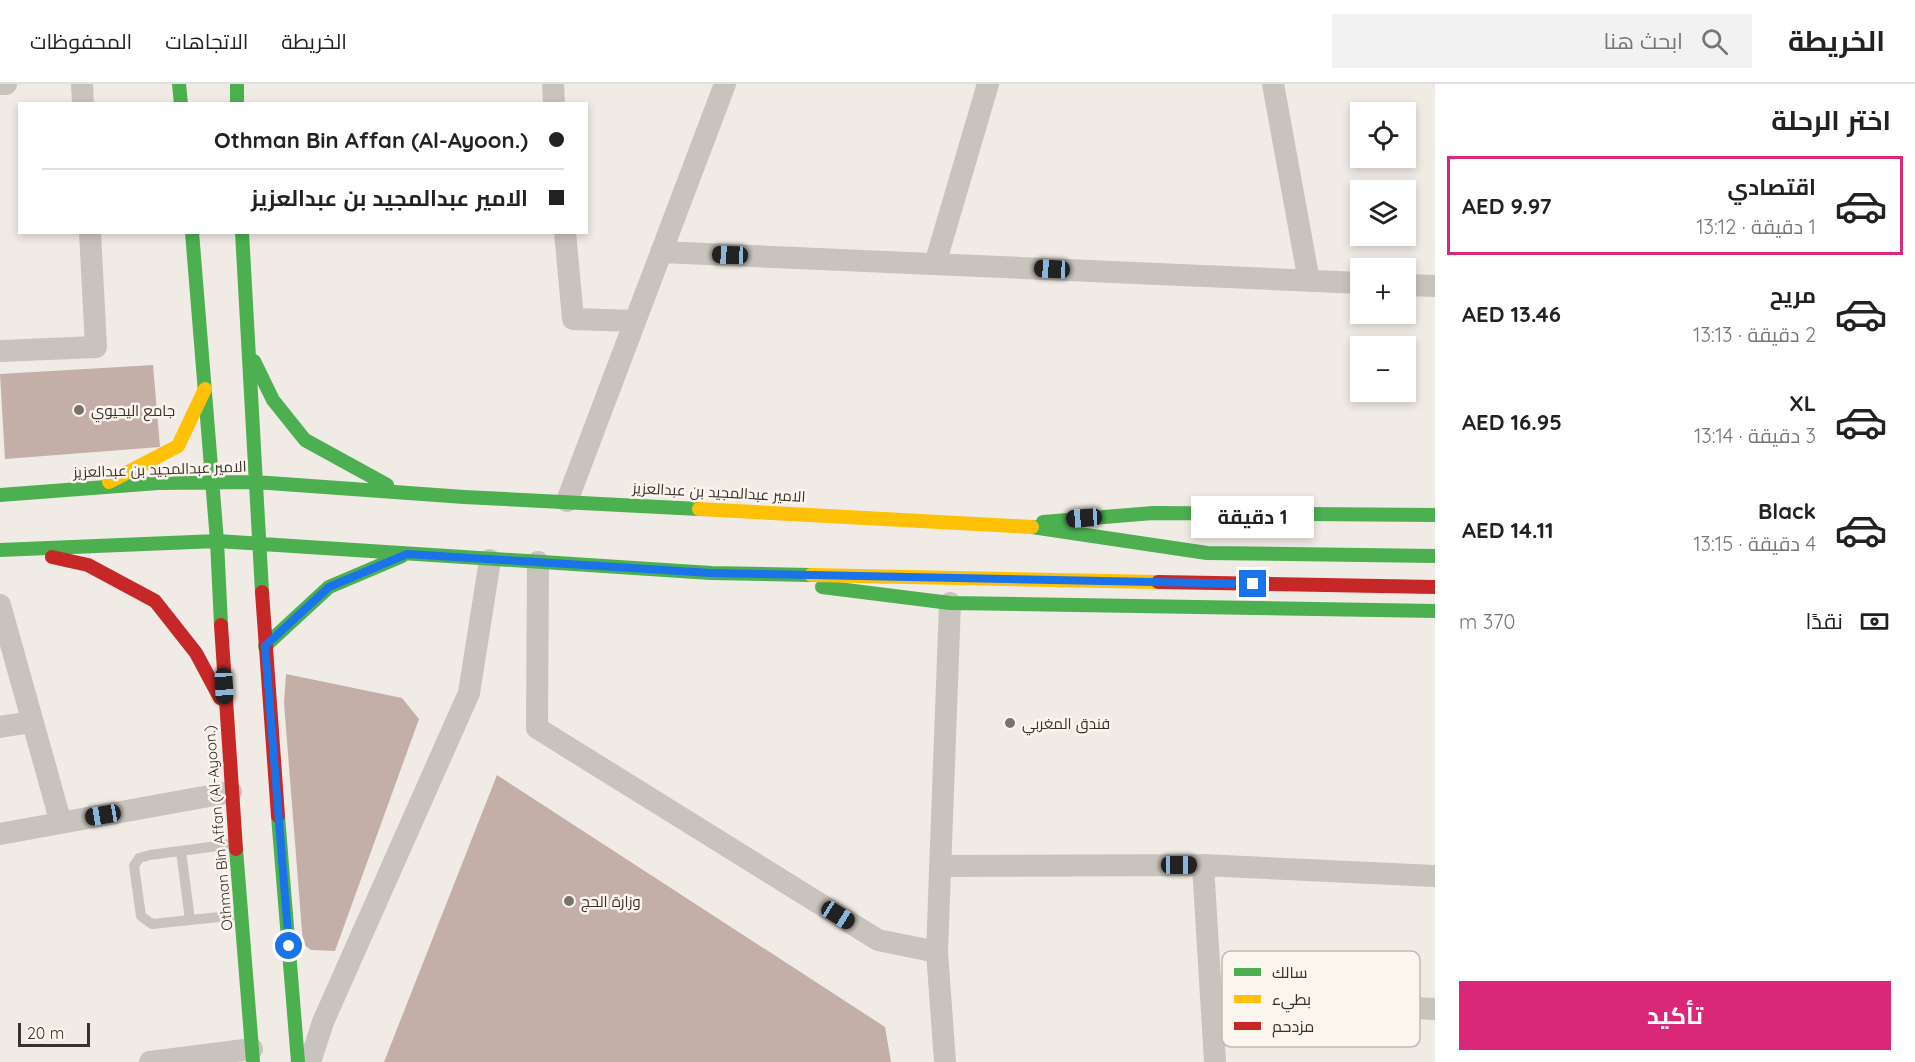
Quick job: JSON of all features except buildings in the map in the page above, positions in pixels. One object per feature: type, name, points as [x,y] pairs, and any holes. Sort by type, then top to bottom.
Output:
[{"type":"main road","points":[[179,84],[180,102]]},
{"type":"main road","points":[[237,84],[237,102]]},
{"type":"main road","name":"Othman Bin Affan (Al-Ayoon.)","points":[[192,234],[218,541],[224,706],[253,1055]]},
{"type":"main road","points":[[242,234],[265,646],[298,1062]]},
{"type":"main road","points":[[247,344],[273,400],[305,440],[349,466],[402,492]]},
{"type":"main road","points":[[101,486],[178,446],[206,387]]},
{"type":"main road","name":"الامير عبدالمجيد بن عبدالعزيز","points":[[0,495],[101,486],[212,480],[1015,524],[1207,553],[1435,556]]},
{"type":"main road","points":[[1015,524],[1153,513],[1435,515]]},
{"type":"main road","points":[[0,550],[218,541],[711,573],[1435,587]]},
{"type":"main road","points":[[18,549],[88,565],[155,602],[196,653],[224,706]]},
{"type":"main road","points":[[265,646],[329,587],[407,554]]},
{"type":"main road","points":[[711,573],[950,603],[1435,611]]},
{"type":"street","points":[[0,84],[6,84]]},
{"type":"street","points":[[82,84],[83,102]]},
{"type":"street","points":[[553,84],[554,102]]},
{"type":"street","points":[[567,501],[725,84]]},
{"type":"street","points":[[935,264],[988,84]]},
{"type":"street","points":[[1273,84],[1309,280]]},
{"type":"street","points":[[0,351],[96,347],[90,234]]},
{"type":"street","points":[[565,234],[573,319],[635,321]]},
{"type":"street","points":[[662,252],[1350,282]]},
{"type":"street","points":[[1416,285],[1435,286]]},
{"type":"street","points":[[310,1062],[324,1022],[469,693],[490,560]]},
{"type":"street","points":[[538,562],[537,728],[878,940],[937,952]]},
{"type":"street","points":[[945,1062],[937,952],[950,603]]},
{"type":"street","points":[[0,605],[3,630],[61,823]]},
{"type":"street","points":[[0,727],[32,722]]},
{"type":"street","points":[[0,834],[231,792]]},
{"type":"street","points":[[940,866],[1203,865],[1435,876]]},
{"type":"street","points":[[1203,865],[1215,1062]]},
{"type":"street","points":[[1211,998],[1222,999]]},
{"type":"street","points":[[1420,1008],[1435,1009]]},
{"type":"street","points":[[150,1062],[253,1055]]},
{"type":"lane","points":[[236,843],[140,858],[134,866],[141,916],[152,924],[242,915]]},
{"type":"lane","points":[[181,851],[190,920]]},
{"type":"traffic: fast","points":[[179,84],[181,102]]},
{"type":"traffic: fast","points":[[237,84],[237,102]]},
{"type":"traffic: fast","points":[[192,234],[217,541],[221,625]]},
{"type":"traffic: fast","points":[[242,234],[262,592]]},
{"type":"traffic: fast","points":[[254,361],[273,400],[305,440],[387,485]]},
{"type":"traffic: fast","points":[[0,495],[158,483],[255,482],[464,497],[699,509]]},
{"type":"traffic: fast","points":[[1043,522],[1153,513],[1435,515]]},
{"type":"traffic: fast","points":[[1032,527],[1207,553],[1435,556]]},
{"type":"traffic: fast","points":[[0,550],[217,541],[711,573],[811,575]]},
{"type":"traffic: fast","points":[[265,646],[329,587],[402,556]]},
{"type":"traffic: fast","points":[[822,587],[950,603],[1435,611]]},
{"type":"traffic: fast","points":[[278,816],[298,1062]]},
{"type":"traffic: fast","points":[[236,849],[253,1062]]},
{"type":"traffic: slow","points":[[109,482],[178,446],[205,389]]},
{"type":"traffic: slow","points":[[699,509],[1032,527]]},
{"type":"traffic: slow","points":[[811,575],[1158,582]]},
{"type":"traffic: jam","points":[[52,557],[88,565],[155,601],[196,653],[220,698]]},
{"type":"traffic: jam","points":[[1158,582],[1435,587]]},
{"type":"traffic: jam","points":[[262,592],[278,816]]},
{"type":"traffic: jam","points":[[221,625],[236,849]]},
{"type":"place","name":"جامع اليحيوي","points":[[79,410]]},
{"type":"place","name":"فندق المغربي","points":[[1010,723]]},
{"type":"place","name":"وزارة الحج","points":[[569,901]]},
{"type":"route","points":[[289,946],[265,646],[329,587],[407,554],[711,573],[1253,584]]}]
